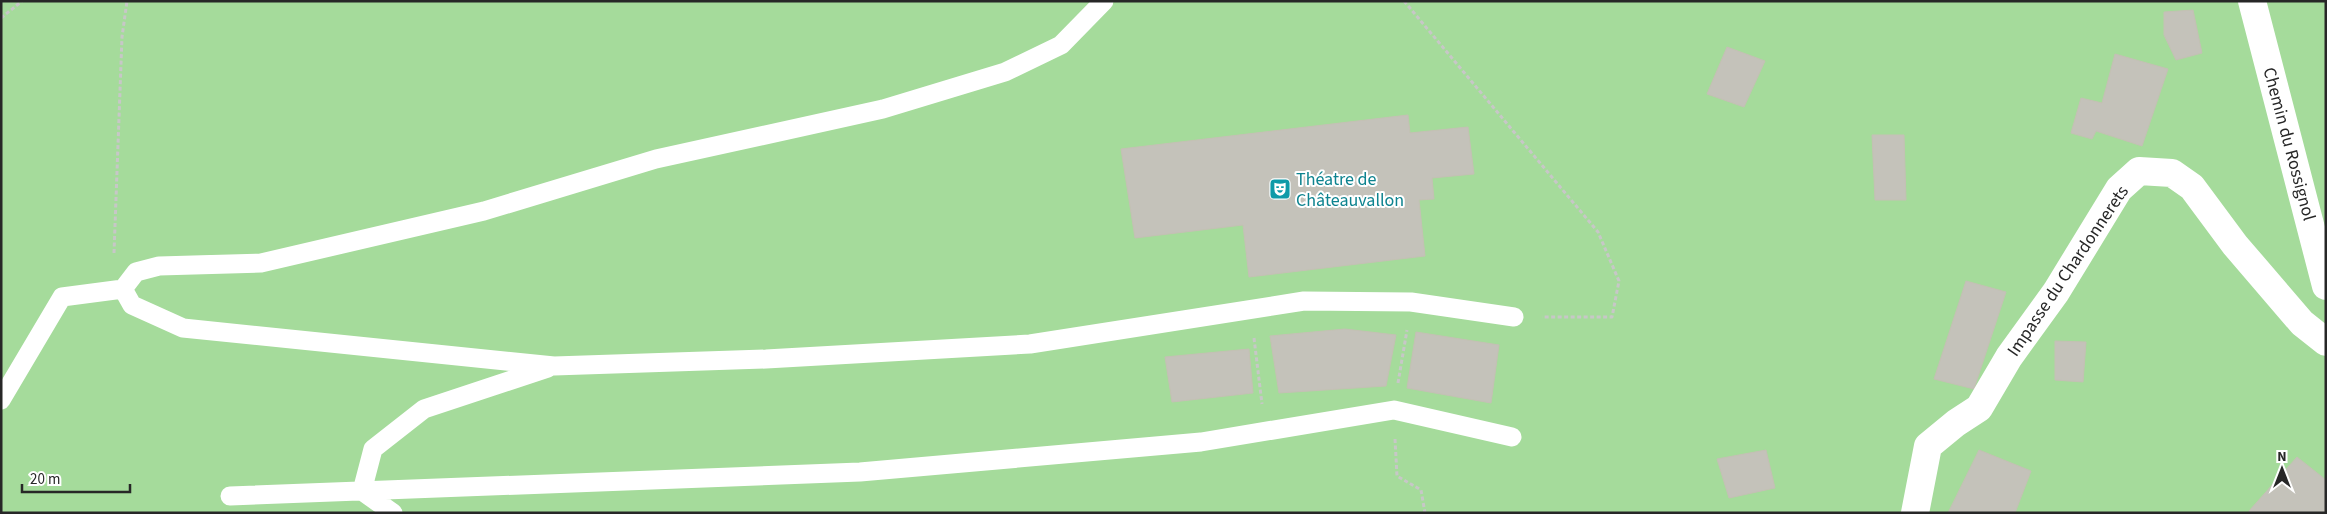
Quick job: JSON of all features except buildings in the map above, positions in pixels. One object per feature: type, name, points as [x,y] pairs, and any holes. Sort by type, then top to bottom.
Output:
[{"type":"street","name":"Chemin du Rossignol","points":[[2252,1],[2326,286]]},
{"type":"street","name":"Impasse du Chardonnerets","points":[[1915,513],[1928,446],[1956,422],[1979,408],[2009,357],[2056,292],[2119,189],[2139,171],[2172,172],[2192,187],[2235,245],[2296,316],[2326,342]]},
{"type":"lane","points":[[1,400],[62,297],[123,289],[136,272],[159,266],[261,263],[484,210],[656,160],[883,109],[1005,72],[1062,45],[1104,1]]},
{"type":"lane","points":[[123,289],[132,305],[184,328],[554,366],[766,359],[1030,344],[1304,301],[1411,302],[1514,317]]},
{"type":"lane","points":[[362,491],[373,449],[424,410],[554,366]]},
{"type":"lane","points":[[230,496],[860,472],[1201,442],[1394,410],[1512,437]]},
{"type":"lane","points":[[362,491],[393,513]]},
{"type":"path","points":[[1,18],[22,1]]},
{"type":"path","points":[[123,289],[114,268],[122,37],[127,1]]},
{"type":"path","points":[[1404,1],[1598,232],[1619,281],[1612,317],[1514,317]]},
{"type":"path","points":[[1411,302],[1394,410],[1397,476],[1421,490],[1425,513]]},
{"type":"path","points":[[1251,309],[1265,432]]},
{"type":"green space","points":[[1,1],[2326,1],[2326,513],[1,513]]},
{"type":"place","name":"Théatre de Châteauvallon","points":[[1280,189]]}]
